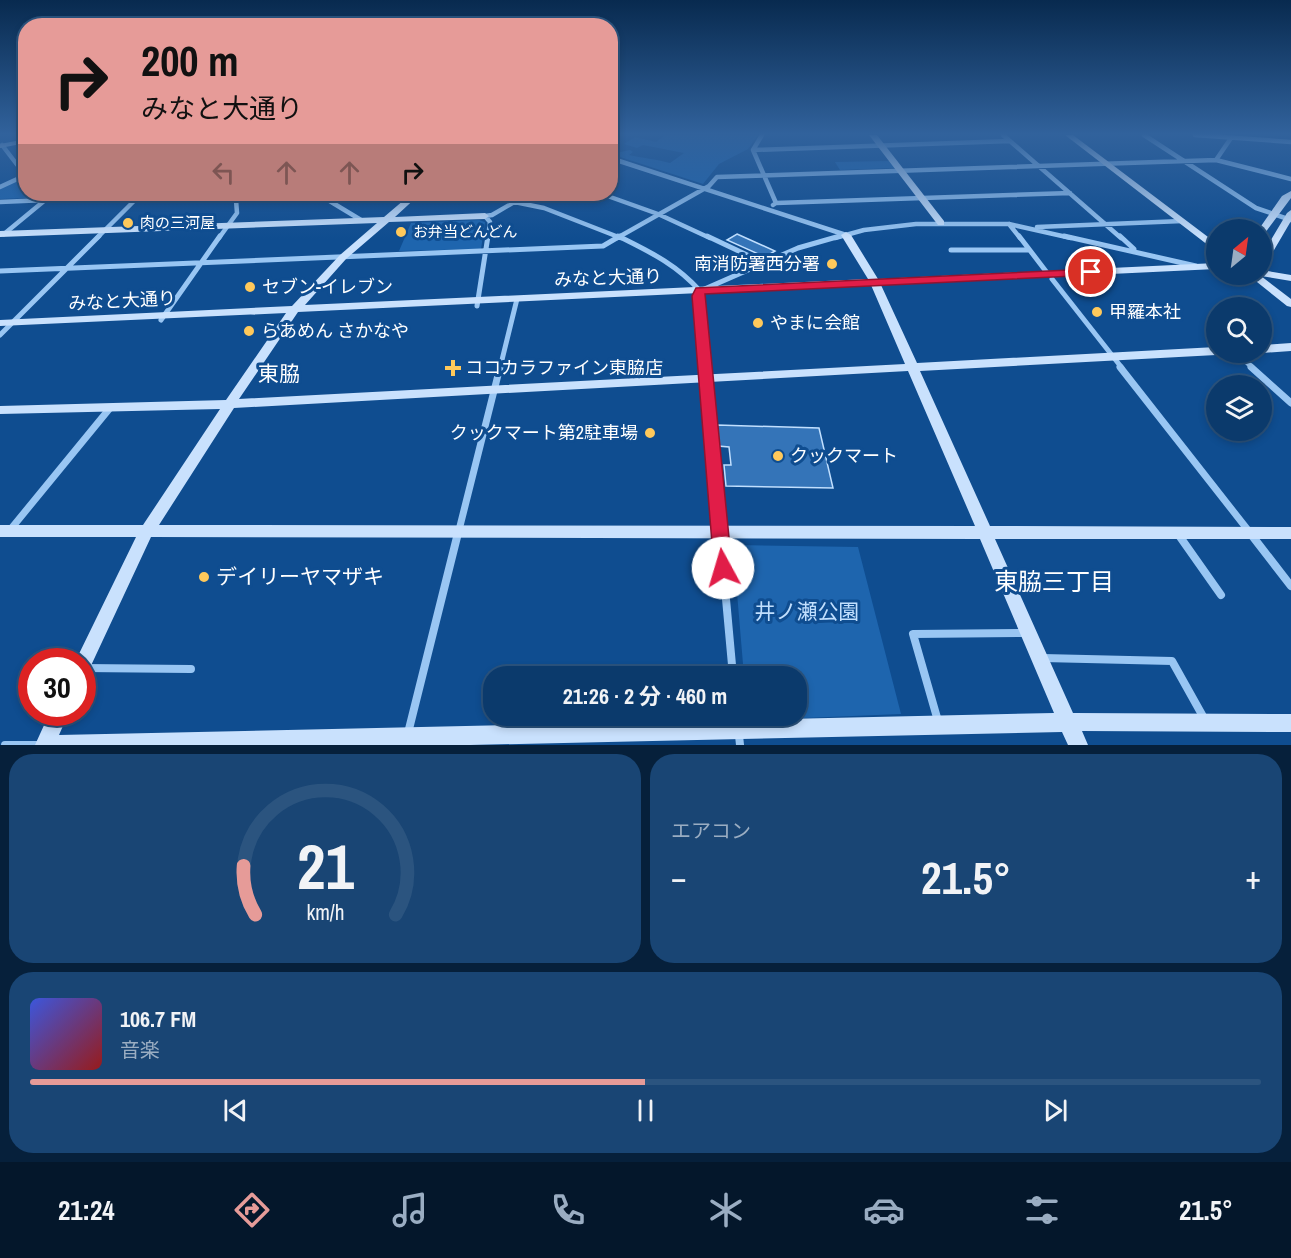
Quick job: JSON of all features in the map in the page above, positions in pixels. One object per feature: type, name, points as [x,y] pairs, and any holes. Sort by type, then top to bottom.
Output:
[{"type":"street","points":[[647,170],[846,235],[876,285],[1078,745]]},
{"type":"street","points":[[760,170],[776,203]]},
{"type":"street","points":[[902,170],[941,223]]},
{"type":"street","points":[[0,271],[603,246],[705,188],[717,177],[908,170]]},
{"type":"street","points":[[1044,170],[1134,249],[1134,252]]},
{"type":"street","points":[[1118,170],[1206,239]]},
{"type":"street","points":[[1119,170],[1206,232]]},
{"type":"street","points":[[1199,170],[1256,208],[1272,215],[1290,218],[1272,246]]},
{"type":"street","points":[[1253,170],[1291,180]]},
{"type":"street","points":[[0,187],[18,178]]},
{"type":"street","points":[[768,209],[776,203],[1070,193]]},
{"type":"street","points":[[1270,219],[1291,194]]},
{"type":"street","points":[[618,200],[658,214],[764,263]]},
{"type":"street","points":[[0,202],[45,201]]},
{"type":"street","points":[[2,234],[45,201]]},
{"type":"street","points":[[4,327],[133,201]]},
{"type":"street","points":[[163,318],[230,226],[238,209],[236,201]]},
{"type":"street","points":[[330,201],[361,220]]},
{"type":"street","points":[[91,648],[146,533],[228,404],[294,311],[343,256],[407,201]]},
{"type":"street","points":[[2,234],[488,215],[516,201],[544,208],[619,237],[670,262],[683,272],[699,293],[732,666]]},
{"type":"street","points":[[477,303],[490,222],[488,215]]},
{"type":"street","points":[[1027,228],[1182,221]]},
{"type":"street","points":[[699,293],[798,248],[887,226],[941,223],[1009,224],[1199,267]]},
{"type":"street","points":[[1009,224],[1291,586]]},
{"type":"street","points":[[951,250],[1029,250]]},
{"type":"street","name":"みなと大通り","points":[[1050,277],[1206,267]]},
{"type":"street","points":[[1272,269],[1291,272]]},
{"type":"street","name":"みなと大通り","points":[[4,327],[294,311],[1050,277],[1206,272]]},
{"type":"street","points":[[1272,275],[1291,278]]},
{"type":"street","points":[[1272,281],[1291,295]]},
{"type":"street","points":[[1266,285],[1291,304]]},
{"type":"street","points":[[406,740],[516,301]]},
{"type":"street","points":[[1272,348],[1291,347]]},
{"type":"street","points":[[0,410],[228,404],[1206,352]]},
{"type":"street","points":[[1247,363],[1291,403]]},
{"type":"street","points":[[4,531],[110,408]]},
{"type":"street","points":[[4,531],[1291,533]]},
{"type":"street","points":[[1178,534],[1221,595]]},
{"type":"street","points":[[939,725],[913,634],[1028,633]]},
{"type":"street","points":[[1039,658],[1172,661],[1206,722]]},
{"type":"street","points":[[96,667],[191,669]]},
{"type":"street","points":[[5,745],[406,740],[1067,722],[1291,723]]},
{"type":"street","points":[[45,745],[54,726]]},
{"type":"green space","points":[[659,170],[714,170],[703,184]]},
{"type":"green space","points":[[18,180],[18,198],[0,199],[0,188]]},
{"type":"green space","points":[[479,220],[485,222],[481,249],[399,251],[411,223]]},
{"type":"green space","name":"井ノ瀬公園","points":[[733,545],[858,547],[901,714],[807,718],[807,666],[743,666]]},
{"type":"building","points":[[737,234],[775,251],[765,257],[727,240]]},
{"type":"building","name":"クックマート","points":[[717,425],[819,428],[833,488],[726,486],[724,465],[731,465],[729,447],[718,446]]},
{"type":"place","name":"肉の三河屋","points":[[128,223]]},
{"type":"place","name":"お弁当どんどん","points":[[401,232]]},
{"type":"place","name":"南消防署西分署","points":[[832,264]]},
{"type":"place","name":"セブン-イレブン","points":[[250,287]]},
{"type":"place","name":"甲羅本社","points":[[1097,312]]},
{"type":"place","name":"やまに会館","points":[[758,323]]},
{"type":"place","name":"らあめん さかなや","points":[[249,331]]},
{"type":"place","name":"ココカラファイン東脇店","points":[[453,368]]},
{"type":"place","name":"クックマート第2駐車場","points":[[650,433]]},
{"type":"place","name":"クックマート","points":[[778,456]]},
{"type":"place","name":"デイリーヤマザキ","points":[[204,577]]},
{"type":"district","name":"東脇","points":[[279,374]]},
{"type":"district","name":"東脇三丁目","points":[[1054,582]]},
{"type":"route","points":[[723,568],[698,296],[700,291],[1091,272]]}]
